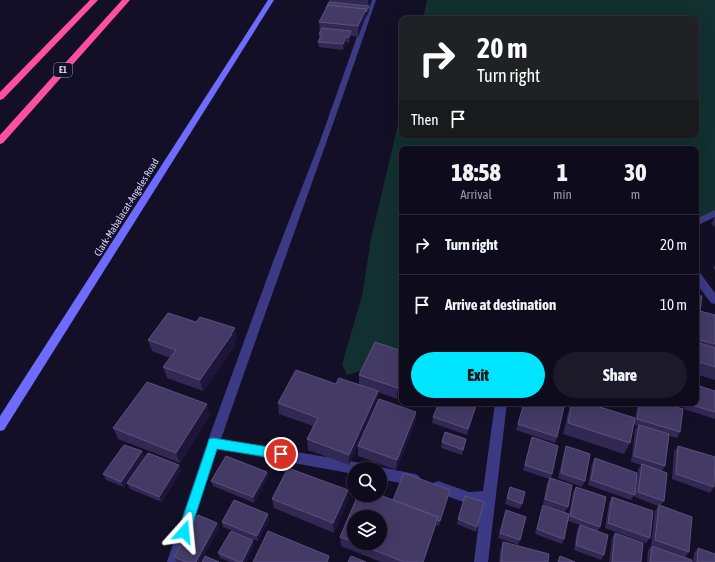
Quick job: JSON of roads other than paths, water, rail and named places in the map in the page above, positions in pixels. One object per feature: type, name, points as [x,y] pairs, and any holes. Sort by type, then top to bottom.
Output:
[{"type":"highway","points":[[0,97],[94,0]]},
{"type":"highway","name":"E1","points":[[0,141],[126,0]]},
{"type":"main road","name":"Clark-Mabalacat-Angeles Road","points":[[0,426],[270,0]]},
{"type":"street","points":[[174,562],[213,443],[278,262],[324,141],[373,0]]},
{"type":"street","points":[[699,222],[712,215]]},
{"type":"street","points":[[699,227],[712,215]]},
{"type":"street","points":[[699,280],[715,300]]},
{"type":"street","points":[[481,562],[490,497],[494,442],[500,406]]},
{"type":"street","points":[[213,443],[347,467]]},
{"type":"street","points":[[387,474],[418,481],[469,498],[490,497]]}]
